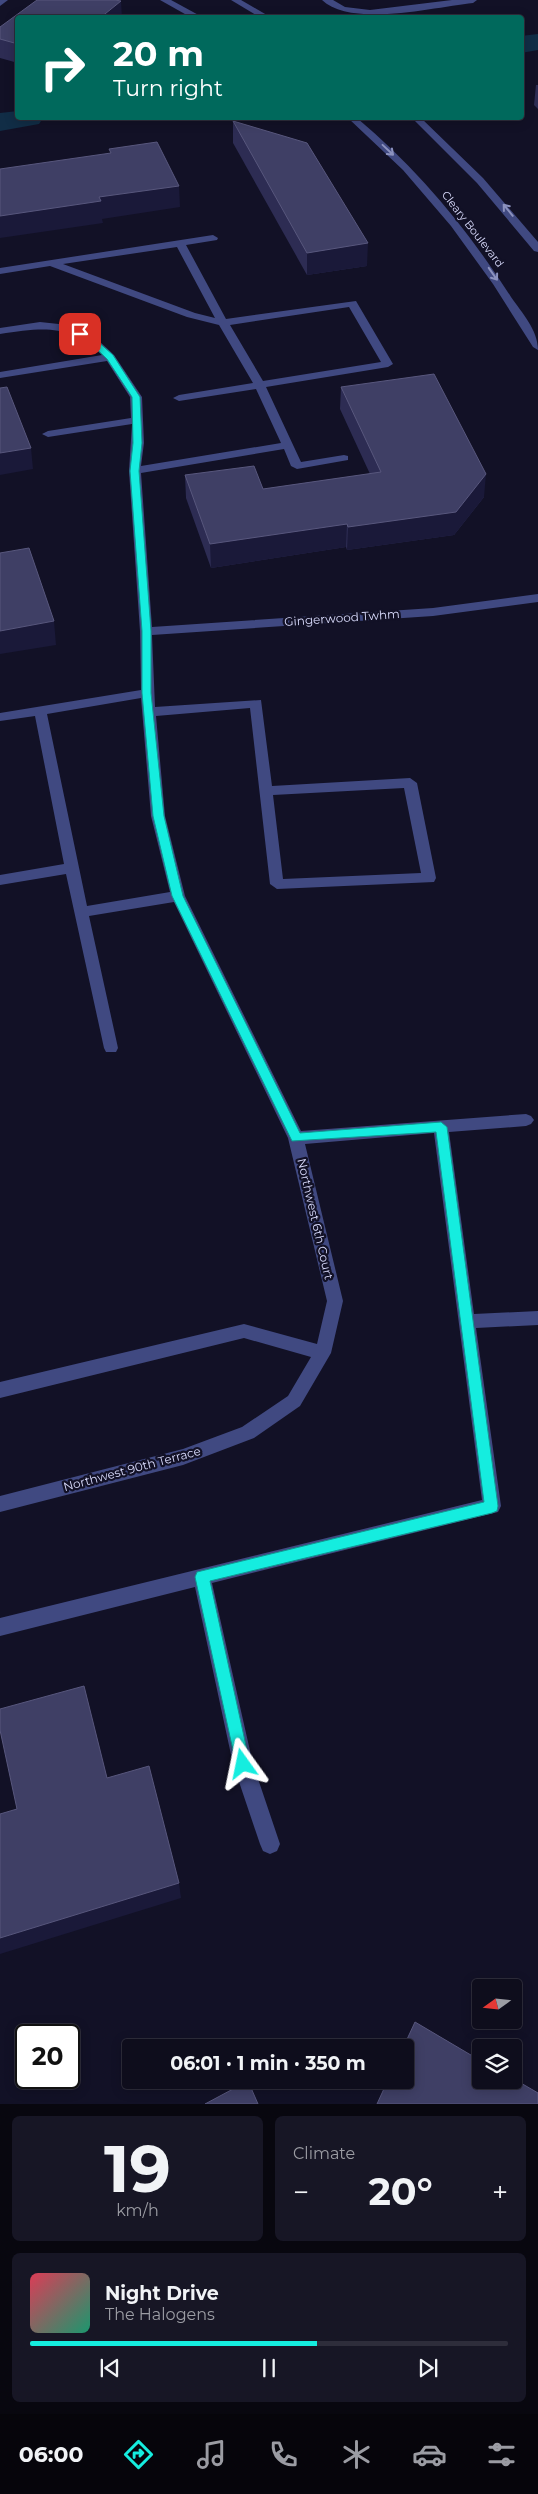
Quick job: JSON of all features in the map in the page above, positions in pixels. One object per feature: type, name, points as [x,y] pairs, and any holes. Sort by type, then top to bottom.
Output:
[{"type":"street","points":[[0,4],[4,0]]},
{"type":"street","points":[[164,0],[194,15]]},
{"type":"street","points":[[326,0],[343,9],[370,13],[473,0]]},
{"type":"street","points":[[241,1],[263,15]]},
{"type":"street","name":"Cleary Boulevard","points":[[354,120],[414,175],[458,226],[500,284],[538,347]]},
{"type":"street","points":[[418,120],[459,156],[506,207],[538,249]]},
{"type":"street","points":[[0,271],[213,238]]},
{"type":"street","points":[[180,243],[223,323],[260,385],[297,466],[344,458]]},
{"type":"street","points":[[50,264],[191,315],[223,323],[352,303],[388,364],[179,398]]},
{"type":"street","name":"Northwest 6th Court","points":[[0,331],[40,325],[68,328],[92,340],[110,357],[136,397],[138,443],[134,471],[146,631],[148,712],[158,816],[178,896],[296,1138],[335,1301]]},
{"type":"street","points":[[0,375],[110,357]]},
{"type":"street","points":[[48,434],[137,420]]},
{"type":"street","points":[[134,471],[288,445]]},
{"type":"street","name":"Gingerwood Twhm","points":[[146,631],[433,612],[538,598]]},
{"type":"street","points":[[0,716],[147,693]]},
{"type":"street","points":[[148,712],[256,703],[266,791],[277,884],[429,878],[410,783],[266,791]]},
{"type":"street","points":[[40,710],[111,1048]]},
{"type":"street","points":[[0,880],[72,868]]},
{"type":"street","points":[[82,912],[178,896]]},
{"type":"street","points":[[296,1138],[526,1120]]},
{"type":"street","points":[[0,1627],[492,1506],[441,1127]]},
{"type":"street","name":"Northwest 90th Terrace","points":[[0,1504],[183,1457],[248,1433],[294,1401],[323,1352],[335,1301]]},
{"type":"street","points":[[468,1322],[538,1318]]},
{"type":"street","points":[[0,1390],[244,1331],[323,1352]]},
{"type":"street","points":[[202,1577],[243,1764],[270,1844]]},
{"type":"building","points":[[37,0],[121,1],[104,15],[16,15]]},
{"type":"building","points":[[15,16],[15,43],[0,39],[0,27]]},
{"type":"building","points":[[233,121],[307,143],[368,243],[307,253]]},
{"type":"building","points":[[157,142],[179,186],[99,197],[101,201],[0,216],[0,169],[111,153],[109,149]]},
{"type":"building","points":[[434,374],[486,474],[456,512],[348,527],[347,524],[210,544],[185,475],[254,466],[263,489],[381,472],[341,387]]},
{"type":"building","points":[[7,387],[31,448],[0,453],[0,388]]},
{"type":"building","points":[[29,548],[54,621],[0,631],[0,553]]},
{"type":"building","points":[[84,1686],[107,1778],[149,1766],[179,1883],[0,1938],[0,1814],[17,1809],[0,1730],[0,1709]]},
{"type":"building","points":[[415,2022],[472,2056],[472,2089],[522,2089],[522,2084],[538,2093],[538,2104],[377,2104],[384,2089],[414,2089],[414,2039],[407,2039]]},
{"type":"building","points":[[233,2089],[251,2089],[258,2104],[205,2104]]},
{"type":"waterway","points":[[524,44],[538,42]]},
{"type":"waterway","points":[[0,122],[15,120]]},
{"type":"route","points":[[80,334],[92,340],[110,357],[136,397],[138,443],[134,471],[146,631],[147,693],[158,816],[178,896],[296,1138],[441,1127],[492,1506],[202,1577],[243,1764]]}]
